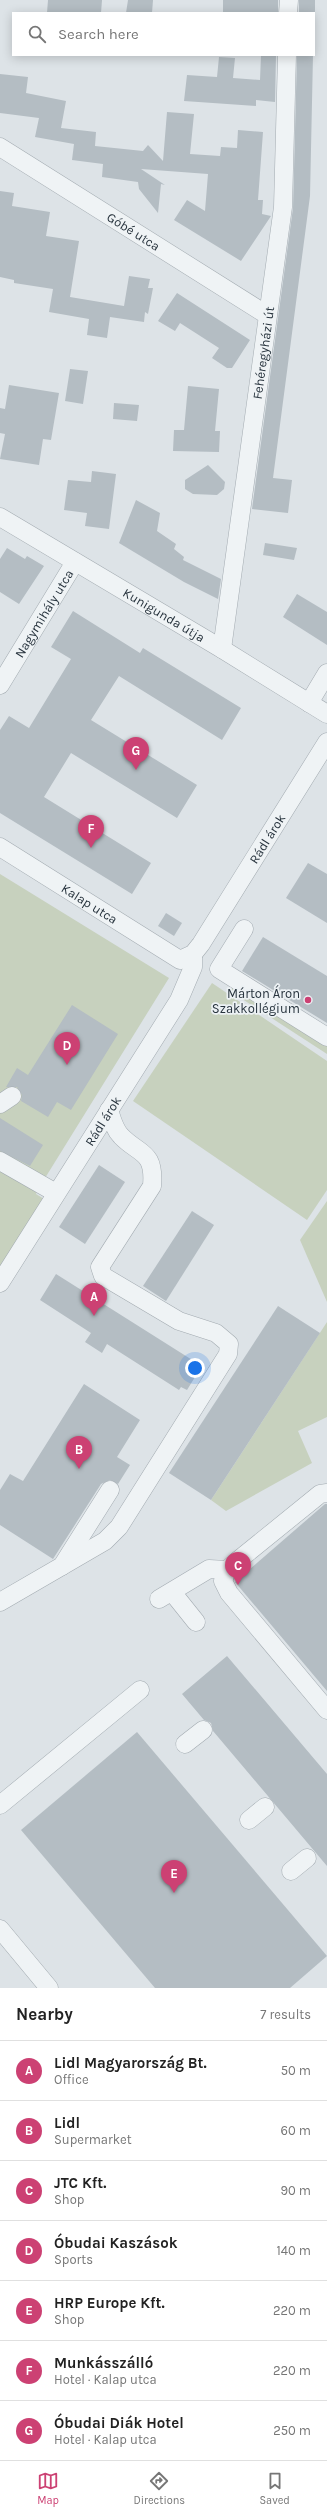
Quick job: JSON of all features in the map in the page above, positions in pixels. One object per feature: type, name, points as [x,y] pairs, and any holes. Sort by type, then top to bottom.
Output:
[{"type":"street","points":[[288,12],[289,0]]},
{"type":"street","name":"Fehéregyházi út","points":[[222,648],[283,207],[287,56]]},
{"type":"street","name":"Góbé utca","points":[[0,147],[267,315]]},
{"type":"street","name":"Kunigunda útja","points":[[0,517],[222,648],[327,714]]},
{"type":"street","name":"Nagymihály utca","points":[[0,685],[74,562]]},
{"type":"street","points":[[309,703],[327,673]]},
{"type":"street","name":"Rádl árok","points":[[0,1283],[179,1000],[194,967],[186,957],[327,742]]},
{"type":"street","name":"Kalap utca","points":[[0,847],[186,957]]},
{"type":"street","points":[[244,929],[219,969],[327,1037]]},
{"type":"street","points":[[0,1602],[104,1541],[119,1527],[228,1354],[229,1344],[216,1333],[179,1321],[103,1276],[100,1267],[152,1186],[152,1176],[144,1152],[121,1136],[114,1125],[109,1110]]},
{"type":"street","points":[[0,1160],[56,1193]]},
{"type":"street","points":[[62,1566],[110,1490]]},
{"type":"street","points":[[327,1493],[320,1494],[227,1570],[223,1581],[229,1593],[327,1710]]},
{"type":"street","points":[[196,1622],[166,1595],[209,1569],[227,1570]]},
{"type":"street","points":[[0,1805],[140,1690]]},
{"type":"street","points":[[185,1744],[203,1730]]},
{"type":"street","points":[[249,1820],[265,1807]]},
{"type":"street","points":[[291,1871],[307,1858]]},
{"type":"street","points":[[0,1929],[41,1985]]},
{"type":"green space","points":[[0,874],[169,978],[37,1191],[36,1194],[44,1199],[0,1269]]},
{"type":"green space","points":[[212,983],[327,1061],[327,1190],[307,1220],[133,1101]]},
{"type":"green space","points":[[235,984],[327,1044],[327,1054],[230,991]]},
{"type":"green space","points":[[327,1201],[327,1302],[300,1240]]},
{"type":"green space","points":[[327,1322],[327,1417],[298,1431],[312,1463],[226,1511],[211,1500]]},
{"type":"building","points":[[48,0],[102,0],[101,12],[47,12]]},
{"type":"building","points":[[128,0],[153,0],[152,12],[126,12]]},
{"type":"building","points":[[223,0],[278,0],[278,12],[223,12]]},
{"type":"building","points":[[299,0],[315,0],[315,12],[299,12]]},
{"type":"building","points":[[261,56],[276,56],[275,102],[256,100],[256,106],[184,101],[187,75],[217,77],[219,57],[235,58],[233,78],[260,80]]},
{"type":"building","points":[[297,56],[313,56],[310,196],[273,478],[292,480],[288,513],[252,509],[293,208]]},
{"type":"building","points":[[0,74],[28,77],[26,93],[66,101],[61,128],[96,132],[95,146],[143,151],[148,145],[163,161],[167,112],[194,114],[190,154],[220,156],[221,147],[237,148],[238,130],[263,132],[258,200],[263,200],[262,214],[271,216],[241,261],[174,220],[187,200],[205,211],[208,174],[141,169],[165,185],[161,184],[158,213],[139,189],[138,182],[102,177],[103,164],[72,160],[74,144],[35,137],[39,118],[0,113]]},
{"type":"building","points":[[0,191],[14,193],[12,206],[50,212],[46,236],[79,241],[70,297],[124,306],[129,276],[150,279],[148,288],[153,288],[148,314],[145,312],[144,322],[110,317],[107,338],[87,335],[89,319],[49,312],[53,289],[14,283],[14,280],[0,277]]},
{"type":"building","points":[[177,293],[250,340],[232,368],[227,368],[212,358],[219,348],[180,323],[175,331],[158,321]]},
{"type":"building","points":[[70,369],[88,371],[83,404],[65,401]]},
{"type":"building","points":[[9,385],[59,393],[51,440],[43,439],[39,465],[0,459],[5,434],[0,433],[0,408],[5,409]]},
{"type":"building","points":[[188,386],[219,389],[215,431],[220,431],[219,452],[173,451],[174,430],[184,430]]},
{"type":"building","points":[[114,403],[139,405],[137,421],[113,419]]},
{"type":"building","points":[[208,465],[225,482],[224,489],[217,495],[193,494],[185,489],[185,480]]},
{"type":"building","points":[[92,471],[116,474],[109,529],[85,526],[87,513],[64,510],[68,480],[91,482]]},
{"type":"building","points":[[136,500],[160,513],[157,531],[176,544],[174,549],[184,557],[183,560],[221,579],[218,599],[184,582],[119,543]]},
{"type":"building","points":[[265,543],[297,548],[294,560],[263,555]]},
{"type":"building","points":[[7,548],[25,559],[27,556],[44,566],[19,604],[0,592],[0,559]]},
{"type":"building","points":[[297,594],[327,612],[327,645],[283,617]]},
{"type":"building","points":[[73,611],[140,653],[143,648],[241,708],[222,740],[119,676],[91,720],[197,785],[177,818],[71,753],[44,797],[151,863],[132,894],[0,813],[0,730],[9,716],[29,728],[71,659],[51,647]]},
{"type":"building","points":[[308,863],[327,874],[327,923],[286,898]]},
{"type":"building","points":[[166,913],[182,923],[174,936],[158,926]]},
{"type":"building","name":"Márton Áron Szakkollégium","points":[[263,937],[327,976],[327,1023],[242,971]]},
{"type":"building","points":[[72,1005],[118,1034],[71,1110],[57,1102],[48,1117],[21,1101],[22,1095],[17,1087],[6,1087],[17,1068],[28,1075]]},
{"type":"building","points":[[0,1118],[43,1145],[30,1166],[0,1151]]},
{"type":"building","points":[[99,1165],[125,1182],[85,1244],[59,1227]]},
{"type":"building","points":[[192,1211],[214,1225],[166,1301],[143,1286]]},
{"type":"building","points":[[56,1274],[197,1363],[190,1373],[195,1377],[187,1390],[181,1387],[179,1390],[107,1344],[102,1353],[85,1342],[91,1333],[40,1300]]},
{"type":"building","points":[[278,1306],[320,1333],[211,1500],[169,1473]]},
{"type":"building","points":[[84,1384],[140,1420],[117,1457],[130,1465],[118,1484],[110,1480],[101,1484],[53,1559],[0,1525],[0,1490],[10,1474],[23,1481]]},
{"type":"building","points":[[325,1504],[327,1504],[327,1691],[235,1582]]},
{"type":"building","points":[[227,1656],[327,1774],[327,1866],[213,1731],[211,1723],[204,1720],[182,1694]]},
{"type":"building","points":[[137,1732],[327,1956],[290,1988],[155,1988],[21,1830]]},
{"type":"place","name":"Óbudai Diák Hotel","points":[[136,770]]},
{"type":"place","name":"Munkásszálló","points":[[91,848]]},
{"type":"place","name":"Márton Áron Szakkollégium","points":[[308,1000]]},
{"type":"place","name":"Óbudai Kaszások","points":[[67,1065]]},
{"type":"place","name":"Lidl Magyarország Bt.","points":[[94,1316]]},
{"type":"place","name":"Lidl","points":[[79,1469]]},
{"type":"place","name":"JTC Kft.","points":[[238,1585]]},
{"type":"place","name":"HRP Europe Kft.","points":[[174,1893]]}]
